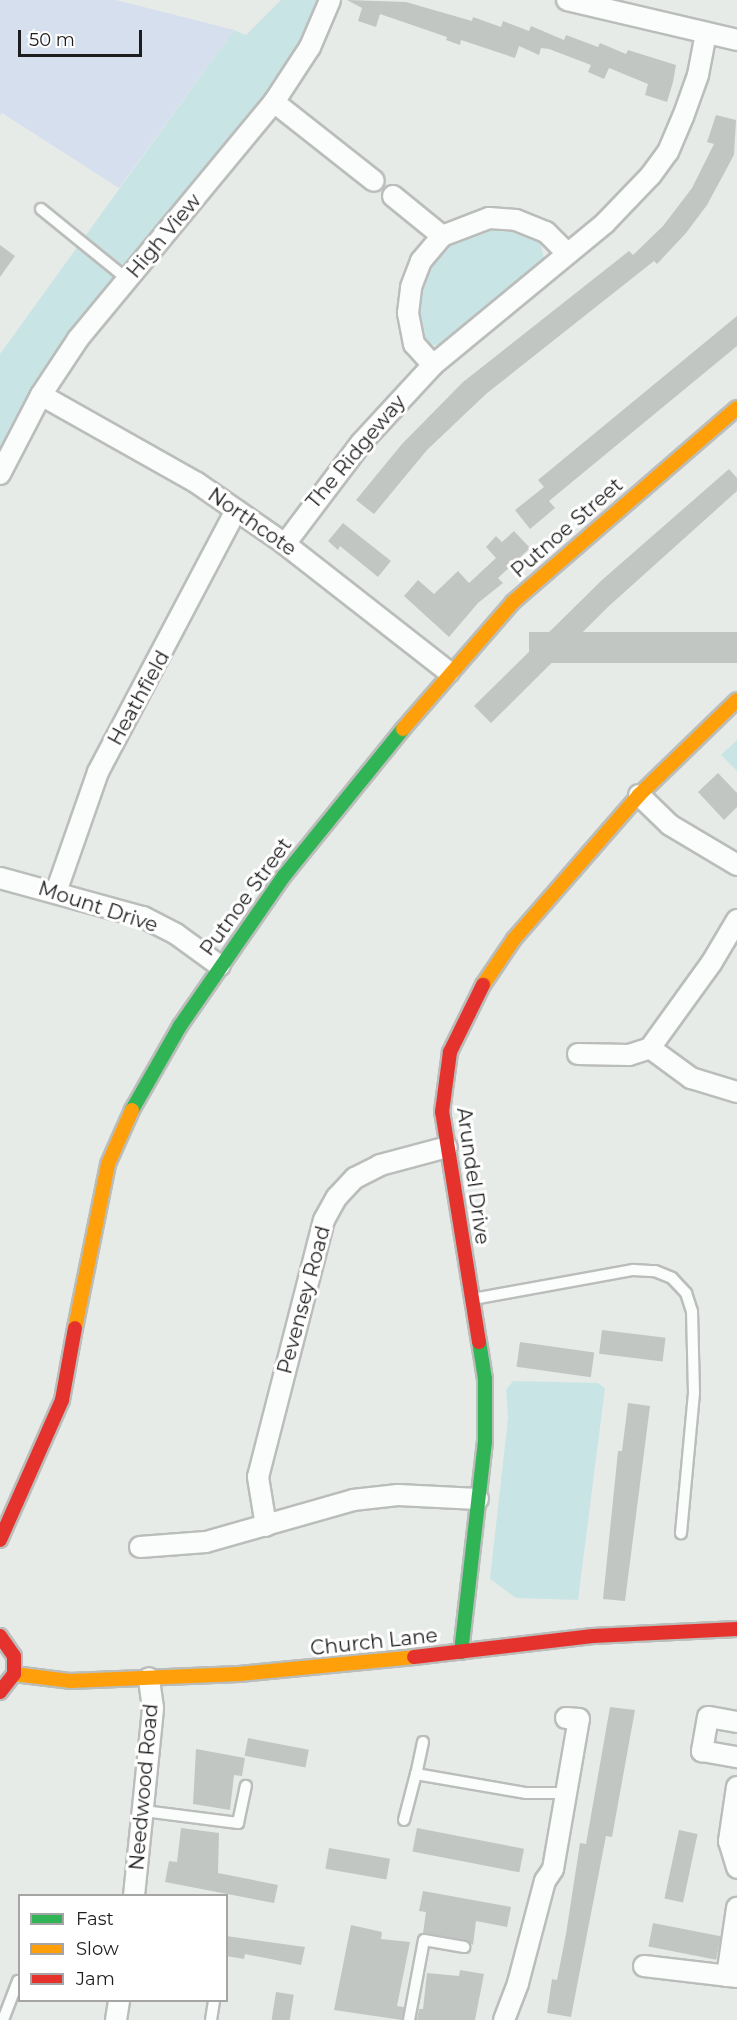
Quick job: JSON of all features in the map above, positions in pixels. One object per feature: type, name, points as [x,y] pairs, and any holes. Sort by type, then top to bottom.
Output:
[{"type":"street","name":"High View","points":[[0,474],[40,395],[78,339],[274,102],[310,47],[330,0]]},
{"type":"street","points":[[567,0],[627,7],[706,33],[737,40]]},
{"type":"street","name":"The Ridgeway","points":[[285,544],[361,443],[433,365],[635,194],[668,152],[698,75],[706,33]]},
{"type":"street","points":[[274,102],[374,182]]},
{"type":"street","points":[[393,196],[442,236]]},
{"type":"street","points":[[433,365],[414,344],[408,313],[411,287],[421,261],[442,236],[489,218],[516,220],[546,232],[567,253]]},
{"type":"street","name":"Northcote","points":[[40,395],[197,483],[285,544],[449,672]]},
{"type":"street","name":"Putnoe Street","points":[[0,1540],[8,1509],[62,1400],[94,1219],[108,1164],[148,1079],[220,966],[345,797],[449,672],[513,602],[737,408]]},
{"type":"street","name":"Heathfield","points":[[56,892],[98,772],[236,510]]},
{"type":"street","name":"Arundel Drive","points":[[461,1653],[485,1441],[485,1379],[442,1112],[445,1080],[460,1024],[514,939],[639,795],[737,700]]},
{"type":"street","points":[[639,795],[670,825],[737,864]]},
{"type":"street","name":"Mount Drive","points":[[0,878],[143,917],[176,934],[220,966]]},
{"type":"street","points":[[578,1054],[630,1055],[650,1048],[712,962],[737,920]]},
{"type":"street","points":[[650,1048],[691,1078],[737,1092]]},
{"type":"street","name":"Pevensey Road","points":[[266,1526],[258,1477],[324,1220],[337,1197],[355,1178],[399,1159],[447,1147]]},
{"type":"street","points":[[140,1547],[206,1542],[353,1500],[398,1495],[478,1499]]},
{"type":"street","name":"Church Lane","points":[[14,1674],[70,1681],[149,1678],[339,1666],[593,1636],[737,1629]]},
{"type":"street","points":[[0,1636],[14,1656],[14,1674],[0,1692]]},
{"type":"street","name":"Needwood Road","points":[[134,1894],[153,1708],[149,1678]]},
{"type":"street","points":[[737,1722],[708,1717],[702,1752],[737,1757]]},
{"type":"street","points":[[504,2020],[518,1983],[545,1881],[553,1869],[579,1719],[566,1718]]},
{"type":"street","points":[[737,1787],[729,1841],[737,1868]]},
{"type":"street","points":[[644,1966],[732,1976],[737,1908]]},
{"type":"street","points":[[116,2020],[119,2002]]},
{"type":"lane","points":[[41,209],[127,279]]},
{"type":"lane","points":[[473,1299],[633,1270],[664,1274],[686,1293],[692,1311],[694,1393],[681,1533]]},
{"type":"lane","points":[[404,1820],[423,1742]]},
{"type":"lane","points":[[416,1774],[526,1793],[566,1793]]},
{"type":"lane","points":[[144,1811],[238,1823],[246,1786]]},
{"type":"lane","points":[[409,2020],[424,1940],[464,1947]]},
{"type":"lane","points":[[3,2020],[18,1981]]},
{"type":"lane","points":[[211,2020],[214,2002]]},
{"type":"shaded area","points":[[0,0],[116,0],[234,30],[119,188],[2,113],[0,116]]},
{"type":"shaded area","points":[[281,0],[321,0],[311,28],[258,106],[138,251],[39,383],[0,454],[0,354],[234,30],[246,35]]},
{"type":"shaded area","points":[[490,225],[516,228],[539,237],[544,259],[534,273],[448,344],[433,345],[420,338],[414,316],[425,268],[446,245]]},
{"type":"shaded area","points":[[737,740],[737,771],[721,755]]},
{"type":"shaded area","points":[[513,1381],[598,1383],[605,1388],[578,1600],[516,1598],[490,1579],[508,1418],[506,1390]]},
{"type":"building","points":[[347,0],[406,2],[472,21],[473,17],[501,27],[503,21],[529,31],[531,26],[564,40],[566,35],[598,47],[600,43],[626,54],[628,50],[676,65],[673,82],[667,102],[645,95],[648,84],[609,68],[604,79],[588,72],[591,65],[549,49],[541,48],[539,55],[519,46],[515,58],[461,40],[460,45],[446,40],[447,37],[380,14],[376,27],[358,21],[362,8]]},
{"type":"building","points":[[716,115],[736,120],[734,155],[707,205],[686,233],[657,264],[654,261],[486,394],[427,450],[374,514],[356,500],[402,444],[463,382],[629,251],[633,255],[663,226],[692,188],[714,144],[707,142]]},
{"type":"building","points":[[0,245],[15,256],[0,277]]},
{"type":"building","points":[[737,316],[737,346],[549,501],[555,508],[530,529],[515,510],[544,487],[538,480]]},
{"type":"building","points":[[729,469],[737,478],[737,491],[609,606],[491,723],[474,706],[602,580]]},
{"type":"building","points":[[343,523],[391,561],[378,577],[340,546],[338,550],[328,541]]},
{"type":"building","points":[[514,531],[530,548],[498,578],[503,583],[478,603],[449,637],[404,596],[418,580],[434,594],[458,571],[469,583],[496,558],[486,547],[496,536],[502,542]]},
{"type":"building","points":[[529,632],[737,632],[737,663],[529,663]]},
{"type":"building","points":[[718,773],[737,793],[737,807],[724,820],[698,792]]},
{"type":"building","points":[[602,1330],[666,1338],[663,1362],[599,1354]]},
{"type":"building","points":[[520,1342],[594,1352],[591,1377],[517,1367]]},
{"type":"building","points":[[628,1403],[650,1406],[625,1601],[603,1599],[618,1451],[622,1451]]},
{"type":"building","points":[[610,1707],[635,1710],[612,1837],[606,1836],[571,2017],[547,2013],[552,1979],[557,1980],[566,1934],[580,1843],[586,1844]]},
{"type":"building","points":[[248,1738],[309,1750],[305,1767],[245,1756]]},
{"type":"building","points":[[196,1749],[245,1758],[242,1776],[234,1775],[230,1810],[193,1804]]},
{"type":"building","points":[[181,1828],[219,1833],[218,1873],[278,1885],[274,1903],[165,1882],[169,1861],[177,1862]]},
{"type":"building","points":[[417,1828],[524,1849],[519,1872],[412,1852]]},
{"type":"building","points":[[679,1830],[698,1834],[683,1902],[664,1898]]},
{"type":"building","points":[[329,1848],[390,1859],[386,1879],[325,1869]]},
{"type":"building","points":[[423,1891],[511,1907],[507,1927],[476,1921],[473,1945],[465,1940],[423,1933],[426,1912],[419,1911]]},
{"type":"building","points":[[653,1923],[721,1936],[716,1960],[648,1947]]},
{"type":"building","points":[[351,1925],[382,1932],[381,1939],[410,1942],[397,2006],[404,2007],[402,2020],[334,2010]]},
{"type":"building","points":[[228,1936],[305,1947],[301,1965],[245,1954],[244,1959],[228,1956]]},
{"type":"building","points":[[460,1970],[484,1974],[475,2020],[417,2020],[419,2009],[423,2009],[427,1973],[459,1976]]},
{"type":"building","points":[[276,1992],[294,1995],[290,2020],[272,2020]]},
{"type":"traffic: fast","points":[[132,1110],[180,1026],[284,876],[403,729]]},
{"type":"traffic: fast","points":[[461,1652],[485,1441],[485,1379],[479,1342]]},
{"type":"traffic: slow","points":[[403,729],[513,602],[737,408]]},
{"type":"traffic: slow","points":[[483,985],[514,939],[639,795],[737,700]]},
{"type":"traffic: slow","points":[[75,1328],[108,1164],[132,1110]]},
{"type":"traffic: slow","points":[[14,1674],[70,1681],[239,1674],[414,1657]]},
{"type":"traffic: jam","points":[[479,1342],[442,1112],[450,1052],[483,985]]},
{"type":"traffic: jam","points":[[0,1540],[62,1400],[75,1328]]},
{"type":"traffic: jam","points":[[414,1657],[593,1636],[737,1629]]},
{"type":"traffic: jam","points":[[0,1636],[14,1656],[14,1674],[0,1692]]}]
